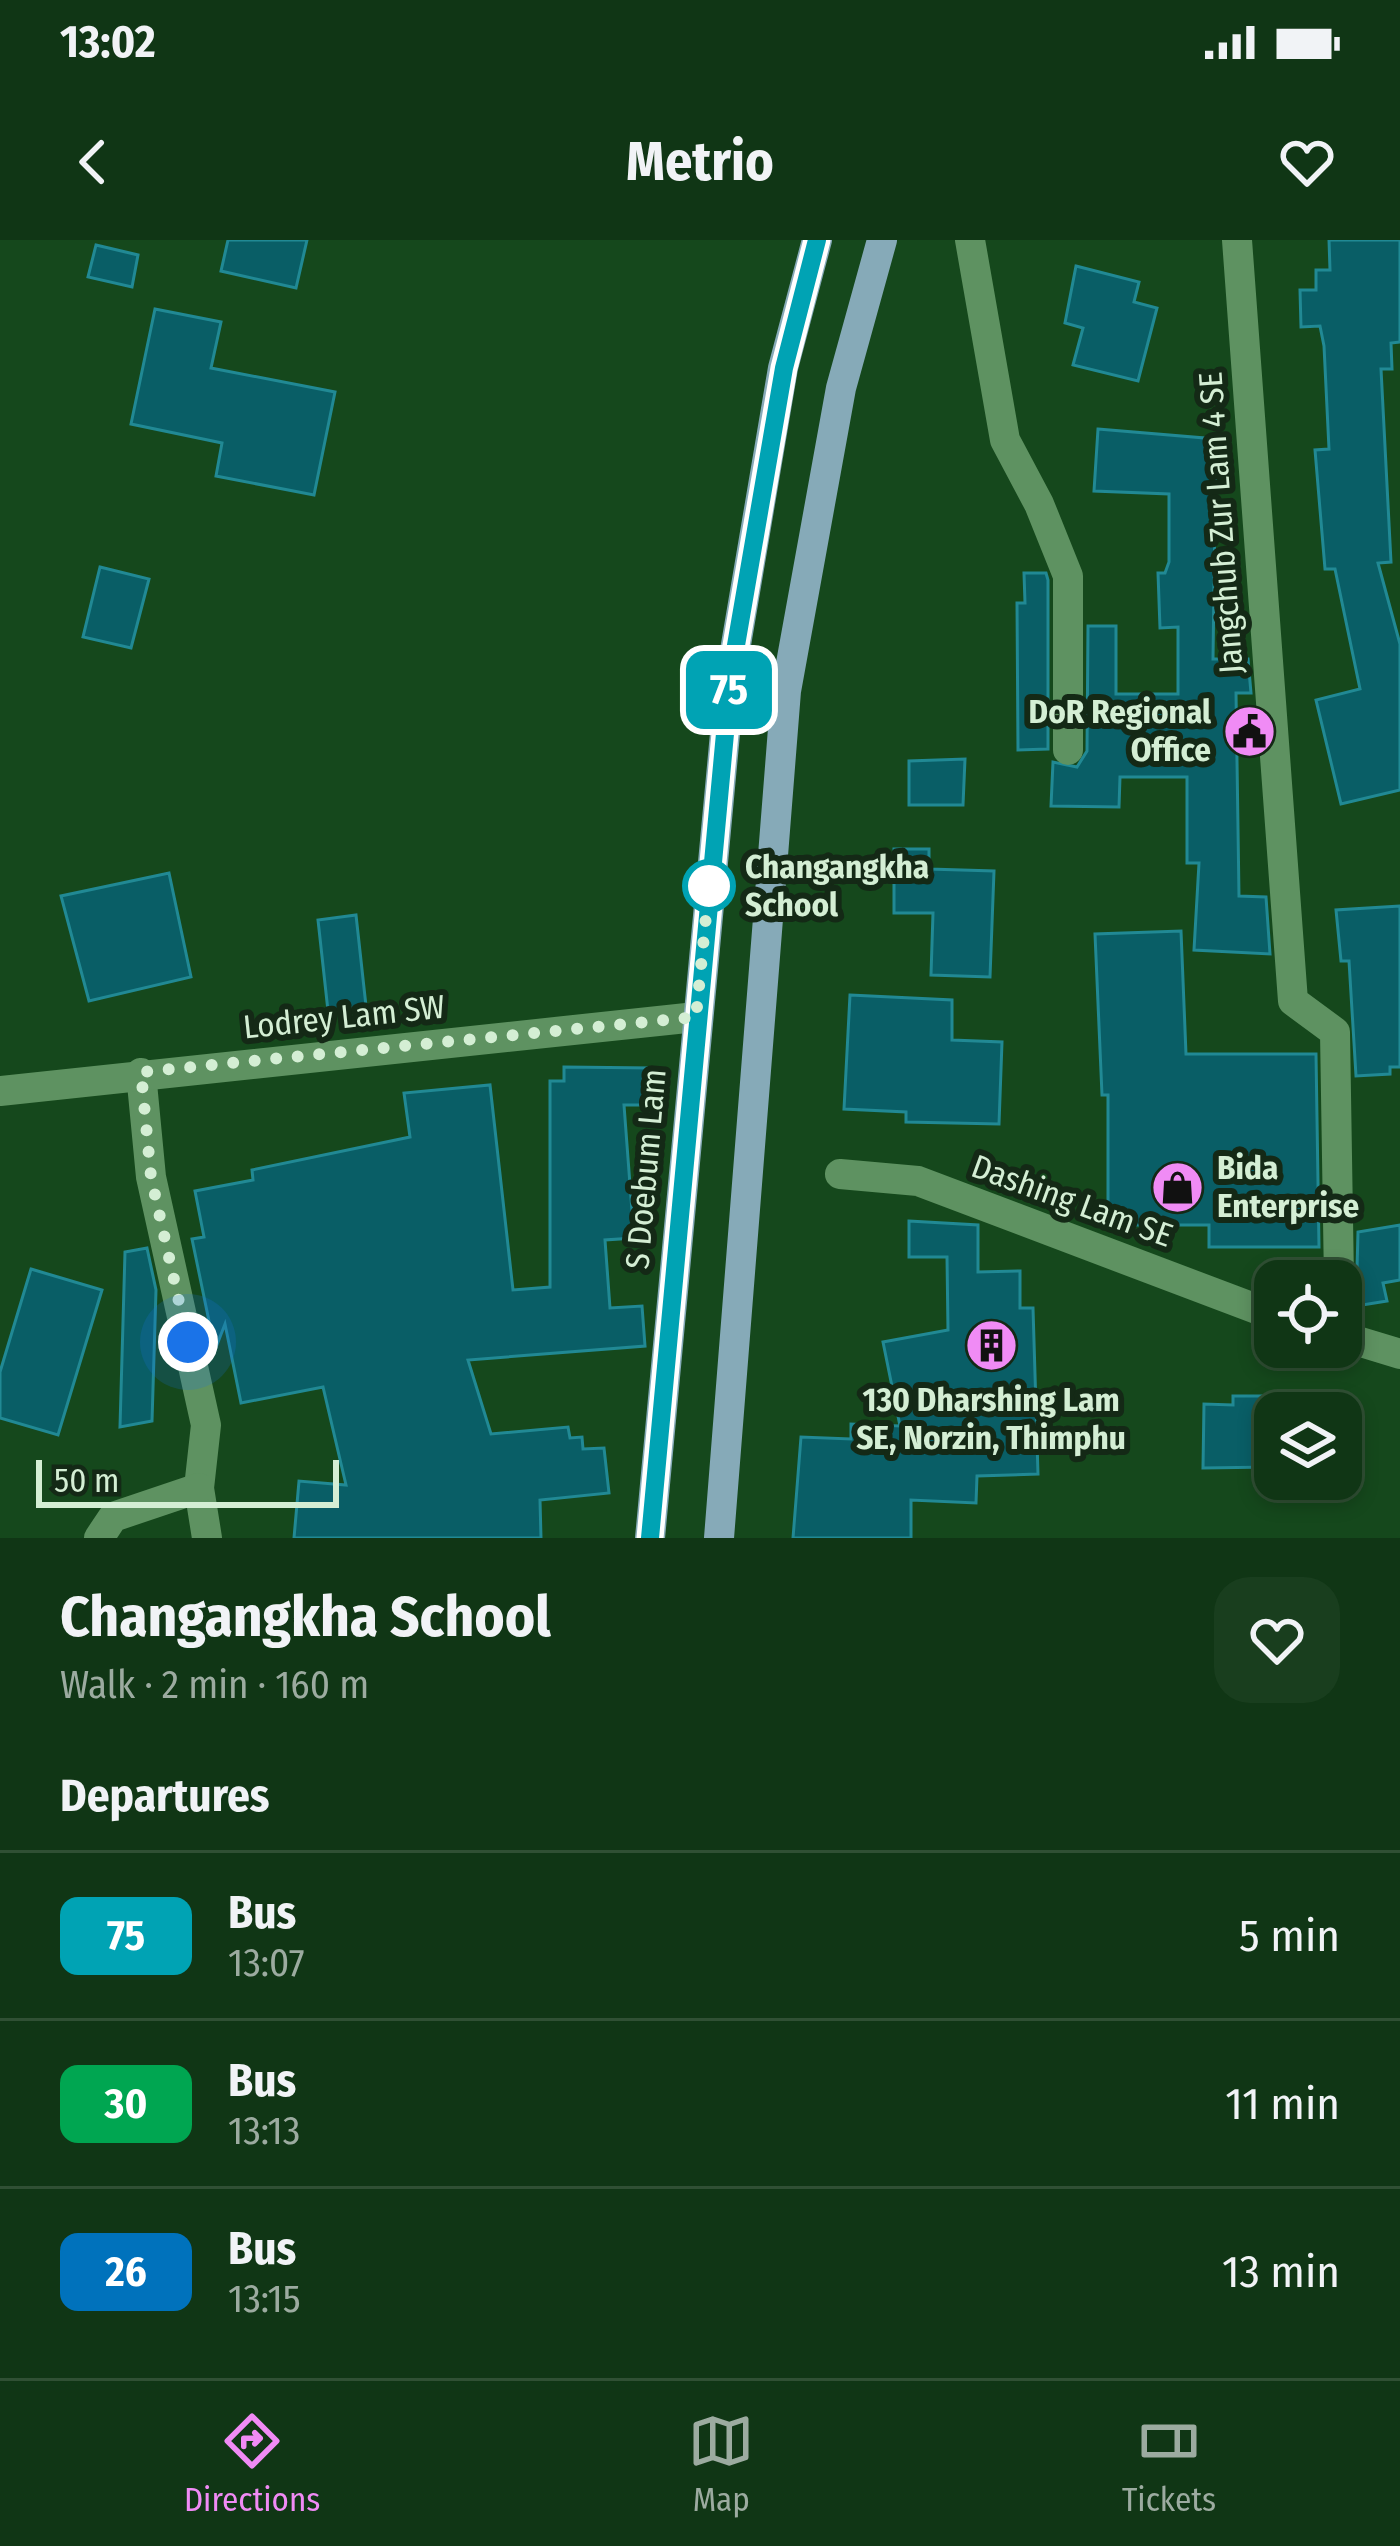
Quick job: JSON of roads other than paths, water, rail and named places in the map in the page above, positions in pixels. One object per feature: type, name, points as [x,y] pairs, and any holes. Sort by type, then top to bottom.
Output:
[{"type":"main road","name":"S Doebum Lam","points":[[650,1538],[730,680],[784,368],[817,240]]},
{"type":"main road","points":[[719,1538],[786,691],[841,388],[882,240]]},
{"type":"street","points":[[970,240],[1005,440],[1040,504],[1068,576],[1068,750]]},
{"type":"street","name":"Jangchub Zur Lam 4 SE","points":[[1237,240],[1293,1000],[1336,1031],[1339,1260]]},
{"type":"street","name":"Lodrey Lam SW","points":[[0,1091],[141,1072],[696,1017]]},
{"type":"street","points":[[141,1072],[151,1177],[206,1425],[199,1488],[207,1538]]},
{"type":"street","name":"Dashing Lam SE","points":[[840,1174],[918,1181],[1254,1308]]},
{"type":"street","points":[[1362,1342],[1400,1354]]},
{"type":"street","points":[[99,1538],[113,1517],[199,1488]]},
{"type":"place","name":"DoR Regional Office","points":[[1250,731]]},
{"type":"place","name":"Changangkha School","points":[[709,886]]},
{"type":"place","name":"Bida Enterprise","points":[[1178,1187]]},
{"type":"place","name":"130 Dharshing Lam SE, Norzin, Thimphu","points":[[991,1346]]}]
